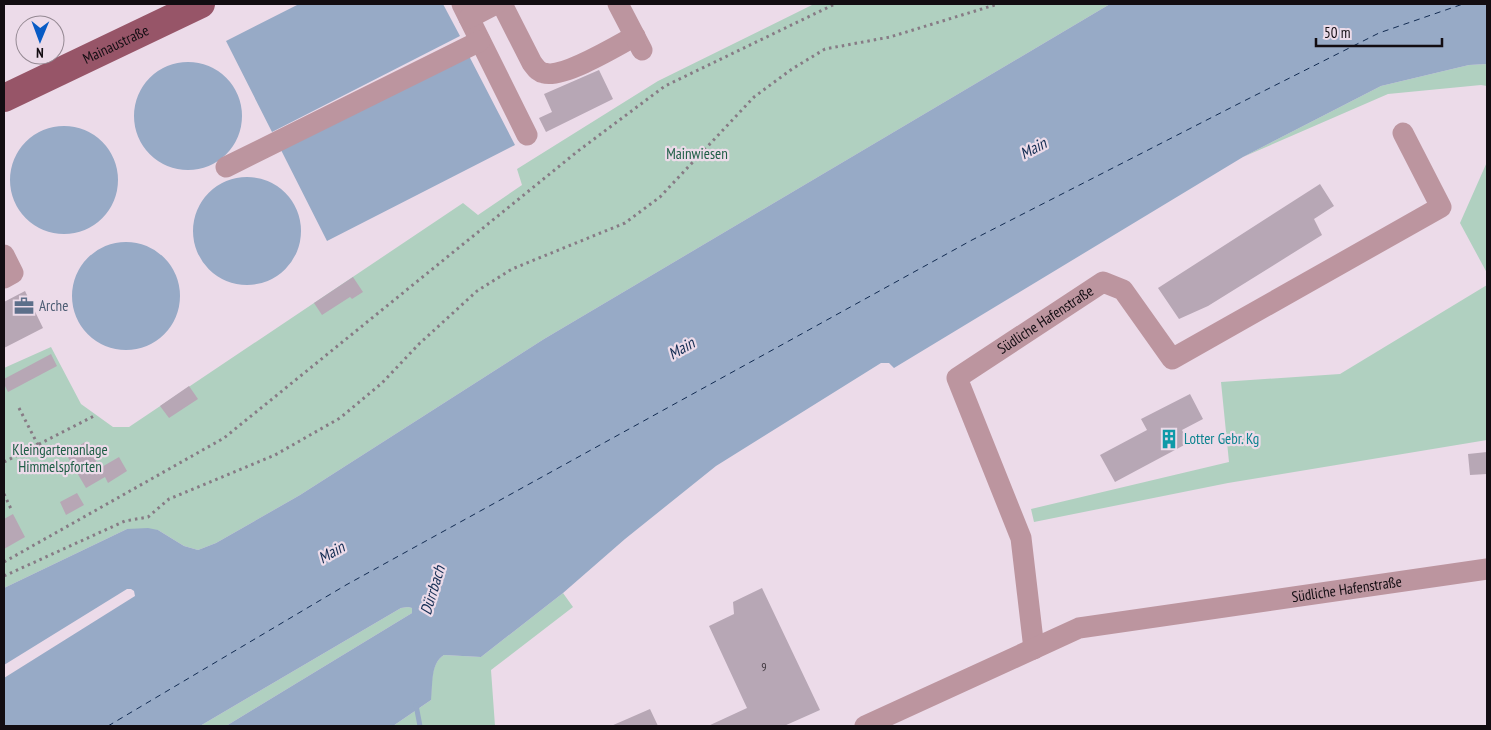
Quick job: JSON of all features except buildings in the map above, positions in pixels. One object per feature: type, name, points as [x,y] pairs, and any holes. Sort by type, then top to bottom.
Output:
[{"type":"main road","name":"Mainaustraße","points":[[6,91],[201,4]]},
{"type":"street","points":[[496,4],[465,11],[527,136]]},
{"type":"street","points":[[502,4],[532,63],[538,71],[546,74],[558,73],[639,43],[618,4]]},
{"type":"street","points":[[226,167],[480,41]]},
{"type":"street","name":"Südliche Hafenstraße","points":[[1034,648],[1021,538],[957,378],[1103,282],[1123,290],[1172,359],[1441,207],[1403,133]]},
{"type":"street","points":[[4,255],[13,273],[4,278]]},
{"type":"street","name":"Südliche Hafenstraße","points":[[865,726],[1079,628],[1487,569]]},
{"type":"path","points":[[4,562],[224,438],[564,163],[665,86],[835,4]]},
{"type":"path","points":[[4,576],[125,521],[148,517],[169,499],[275,455],[340,418],[382,383],[419,344],[477,291],[512,269],[625,223],[660,197],[754,98],[792,69],[825,49],[890,36],[998,4]]},
{"type":"path","points":[[19,408],[38,445]]},
{"type":"path","points":[[4,462],[94,416]]},
{"type":"path","points":[[4,494],[12,511]]},
{"type":"green space","name":"Mainwiesen","points":[[814,4],[1110,4],[544,339],[300,495],[216,543],[198,550],[184,546],[158,530],[127,529],[4,588],[4,368],[51,347],[81,404],[113,427],[129,427],[463,203],[478,215],[522,185],[517,169],[658,81]]},
{"type":"green space","points":[[1487,64],[1487,86],[1388,94],[1243,157],[1381,86],[1469,65]]},
{"type":"green space","points":[[1487,162],[1487,273],[1460,223]]},
{"type":"green space","points":[[1487,285],[1487,440],[1228,483],[1034,522],[1031,509],[1229,462],[1221,382],[1340,374]]},
{"type":"green space","points":[[563,593],[573,607],[491,670],[495,726],[393,726],[431,700],[434,669],[436,663],[444,655],[481,657]]},
{"type":"green space","points":[[401,608],[412,608],[412,613],[226,726],[200,726]]},
{"type":"water","points":[[299,4],[443,4],[460,36],[272,132],[226,41]]},
{"type":"water","name":"Main","points":[[1110,4],[1487,4],[1487,64],[1469,65],[1381,86],[1243,157],[894,368],[889,363],[881,363],[716,466],[625,539],[563,593],[481,657],[444,655],[436,663],[434,669],[431,700],[393,726],[226,726],[412,613],[412,608],[408,607],[401,608],[200,726],[4,726],[4,678],[135,596],[134,591],[127,589],[4,665],[4,588],[127,529],[148,528],[158,530],[184,546],[198,550],[216,543],[300,495],[544,339]]},
{"type":"water","points":[[468,54],[515,145],[327,241],[281,150]]},
{"type":"water","points":[[188,62],[209,66],[226,78],[238,95],[242,116],[238,137],[226,154],[209,166],[188,170],[167,166],[150,154],[138,137],[134,116],[138,95],[150,78],[167,66]]},
{"type":"water","points":[[64,126],[85,130],[102,142],[114,159],[118,180],[114,201],[102,218],[85,230],[64,234],[43,230],[26,218],[14,201],[10,180],[14,159],[26,142],[43,130]]},
{"type":"water","points":[[247,177],[268,181],[285,193],[297,210],[301,231],[297,252],[285,269],[268,281],[247,285],[226,281],[209,269],[197,252],[193,231],[197,210],[209,193],[226,181]]},
{"type":"water","points":[[126,242],[147,246],[164,258],[176,275],[180,296],[176,317],[164,334],[147,346],[126,350],[105,346],[88,334],[76,317],[72,296],[76,275],[88,258],[105,246]]},
{"type":"waterway","name":"Dürrbach","points":[[416,705],[420,726]]},
{"type":"ferry route","points":[[108,726],[346,585],[972,240],[1379,33],[1463,4]]},
{"type":"place","name":"Arche","points":[[24,306]]},
{"type":"place","name":"Lotter Gebr. Kg","points":[[1169,439]]},
{"type":"park label","name":"Kleingartenanlage Himmelspforten","points":[[60,458]]}]
